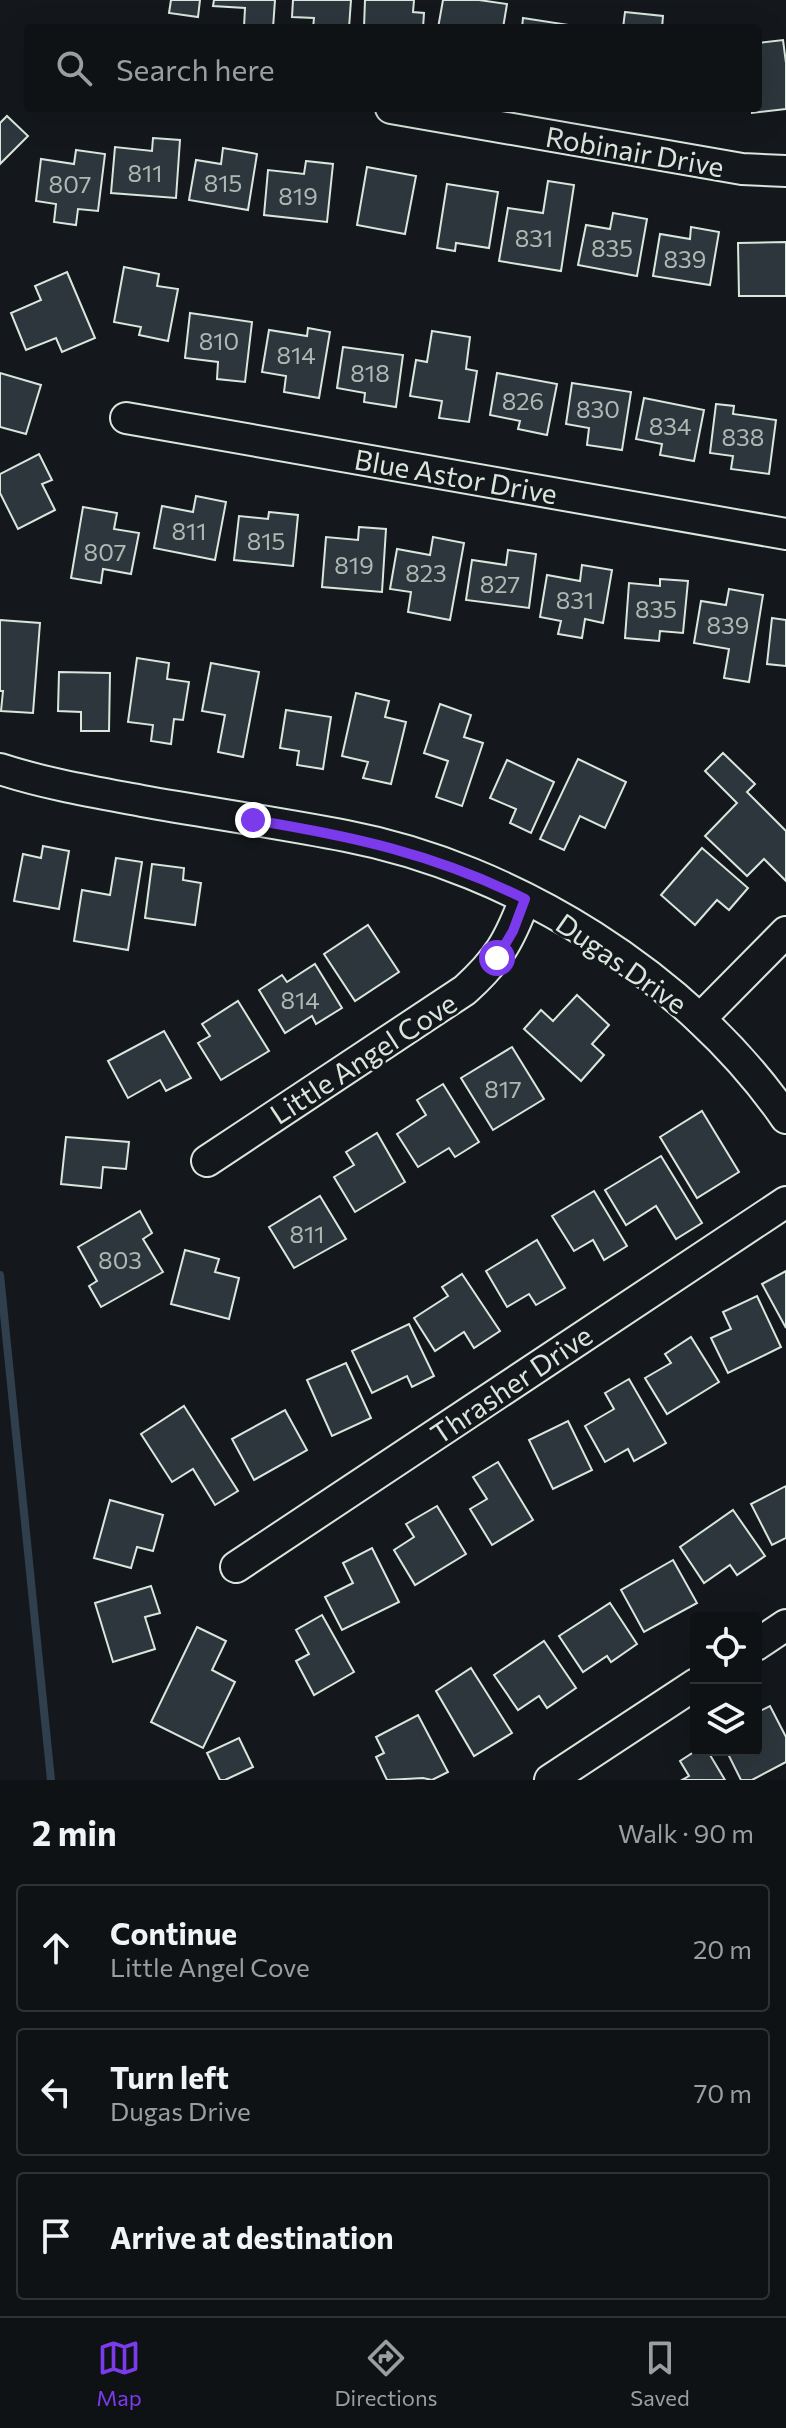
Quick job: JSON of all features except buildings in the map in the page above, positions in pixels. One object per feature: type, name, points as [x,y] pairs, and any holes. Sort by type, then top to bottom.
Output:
[{"type":"street","name":"Robinair Drive","points":[[414,112],[742,169],[786,171]]},
{"type":"street","name":"Blue Astor Drive","points":[[126,418],[786,534]]},
{"type":"street","name":"Dugas Drive","points":[[0,769],[53,785],[350,836],[464,871],[563,919],[626,959],[700,1019],[759,1083],[786,1118]]},
{"type":"street","name":"Little Angel Cove","points":[[207,1161],[465,990],[488,970],[505,946],[525,899]]},
{"type":"street","points":[[700,1019],[786,932]]},
{"type":"street","name":"Thrasher Drive","points":[[236,1567],[786,1202]]},
{"type":"street","points":[[762,1641],[786,1625]]},
{"type":"street","points":[[550,1780],[690,1688]]},
{"type":"waterway","points":[[0,1275],[51,1780]]},
{"type":"route","points":[[253,820],[350,836],[392,848],[464,871],[525,899],[513,931],[497,958]]}]
